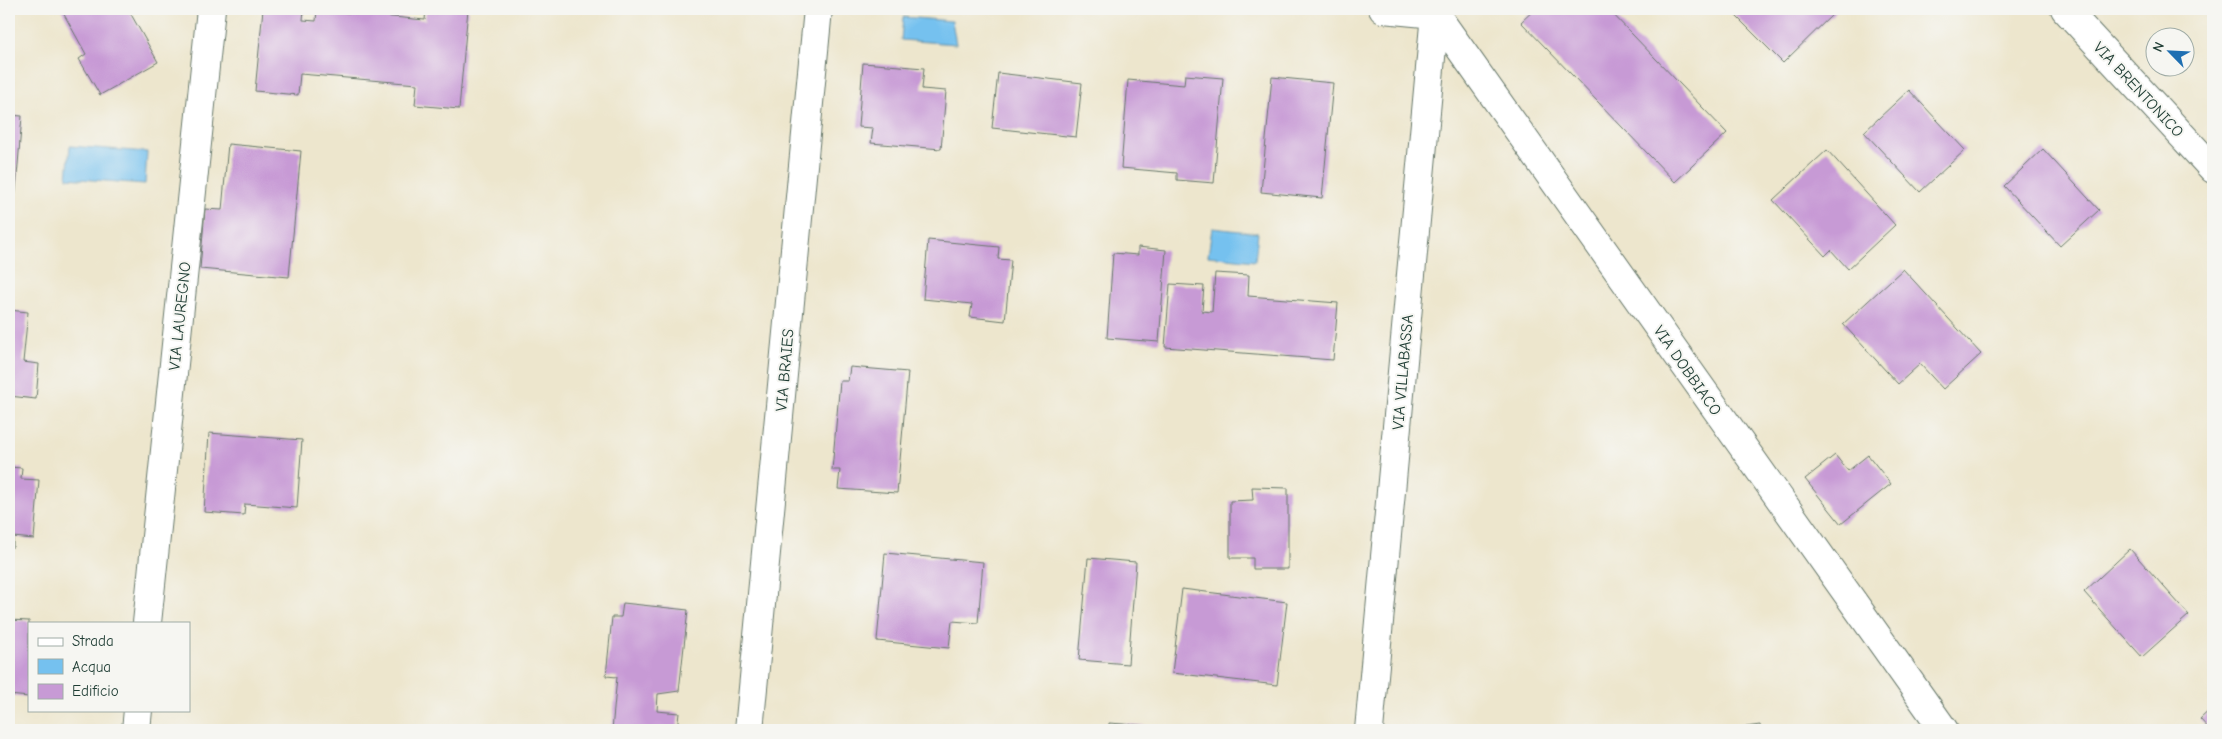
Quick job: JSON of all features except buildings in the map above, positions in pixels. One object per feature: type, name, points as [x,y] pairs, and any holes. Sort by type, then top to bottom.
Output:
[{"type":"street","name":"VIA LAUREGNO","points":[[147,622],[211,9]]},
{"type":"street","name":"VIA BRAIES","points":[[749,730],[818,9]]},
{"type":"street","points":[[1383,9],[1436,10]]},
{"type":"street","name":"VIA BRENTONICO","points":[[2065,9],[2213,169]]},
{"type":"street","name":"VIA VILLABASSA","points":[[1369,730],[1436,10]]},
{"type":"street","name":"VIA DOBBIACO","points":[[1436,10],[1944,730]]},
{"type":"street","points":[[136,730],[138,712]]},
{"type":"water","points":[[903,17],[952,21],[956,44],[901,40]]},
{"type":"water","points":[[70,146],[147,152],[145,184],[67,178]]},
{"type":"water","points":[[1212,228],[1258,233],[1255,261],[1208,256]]}]
